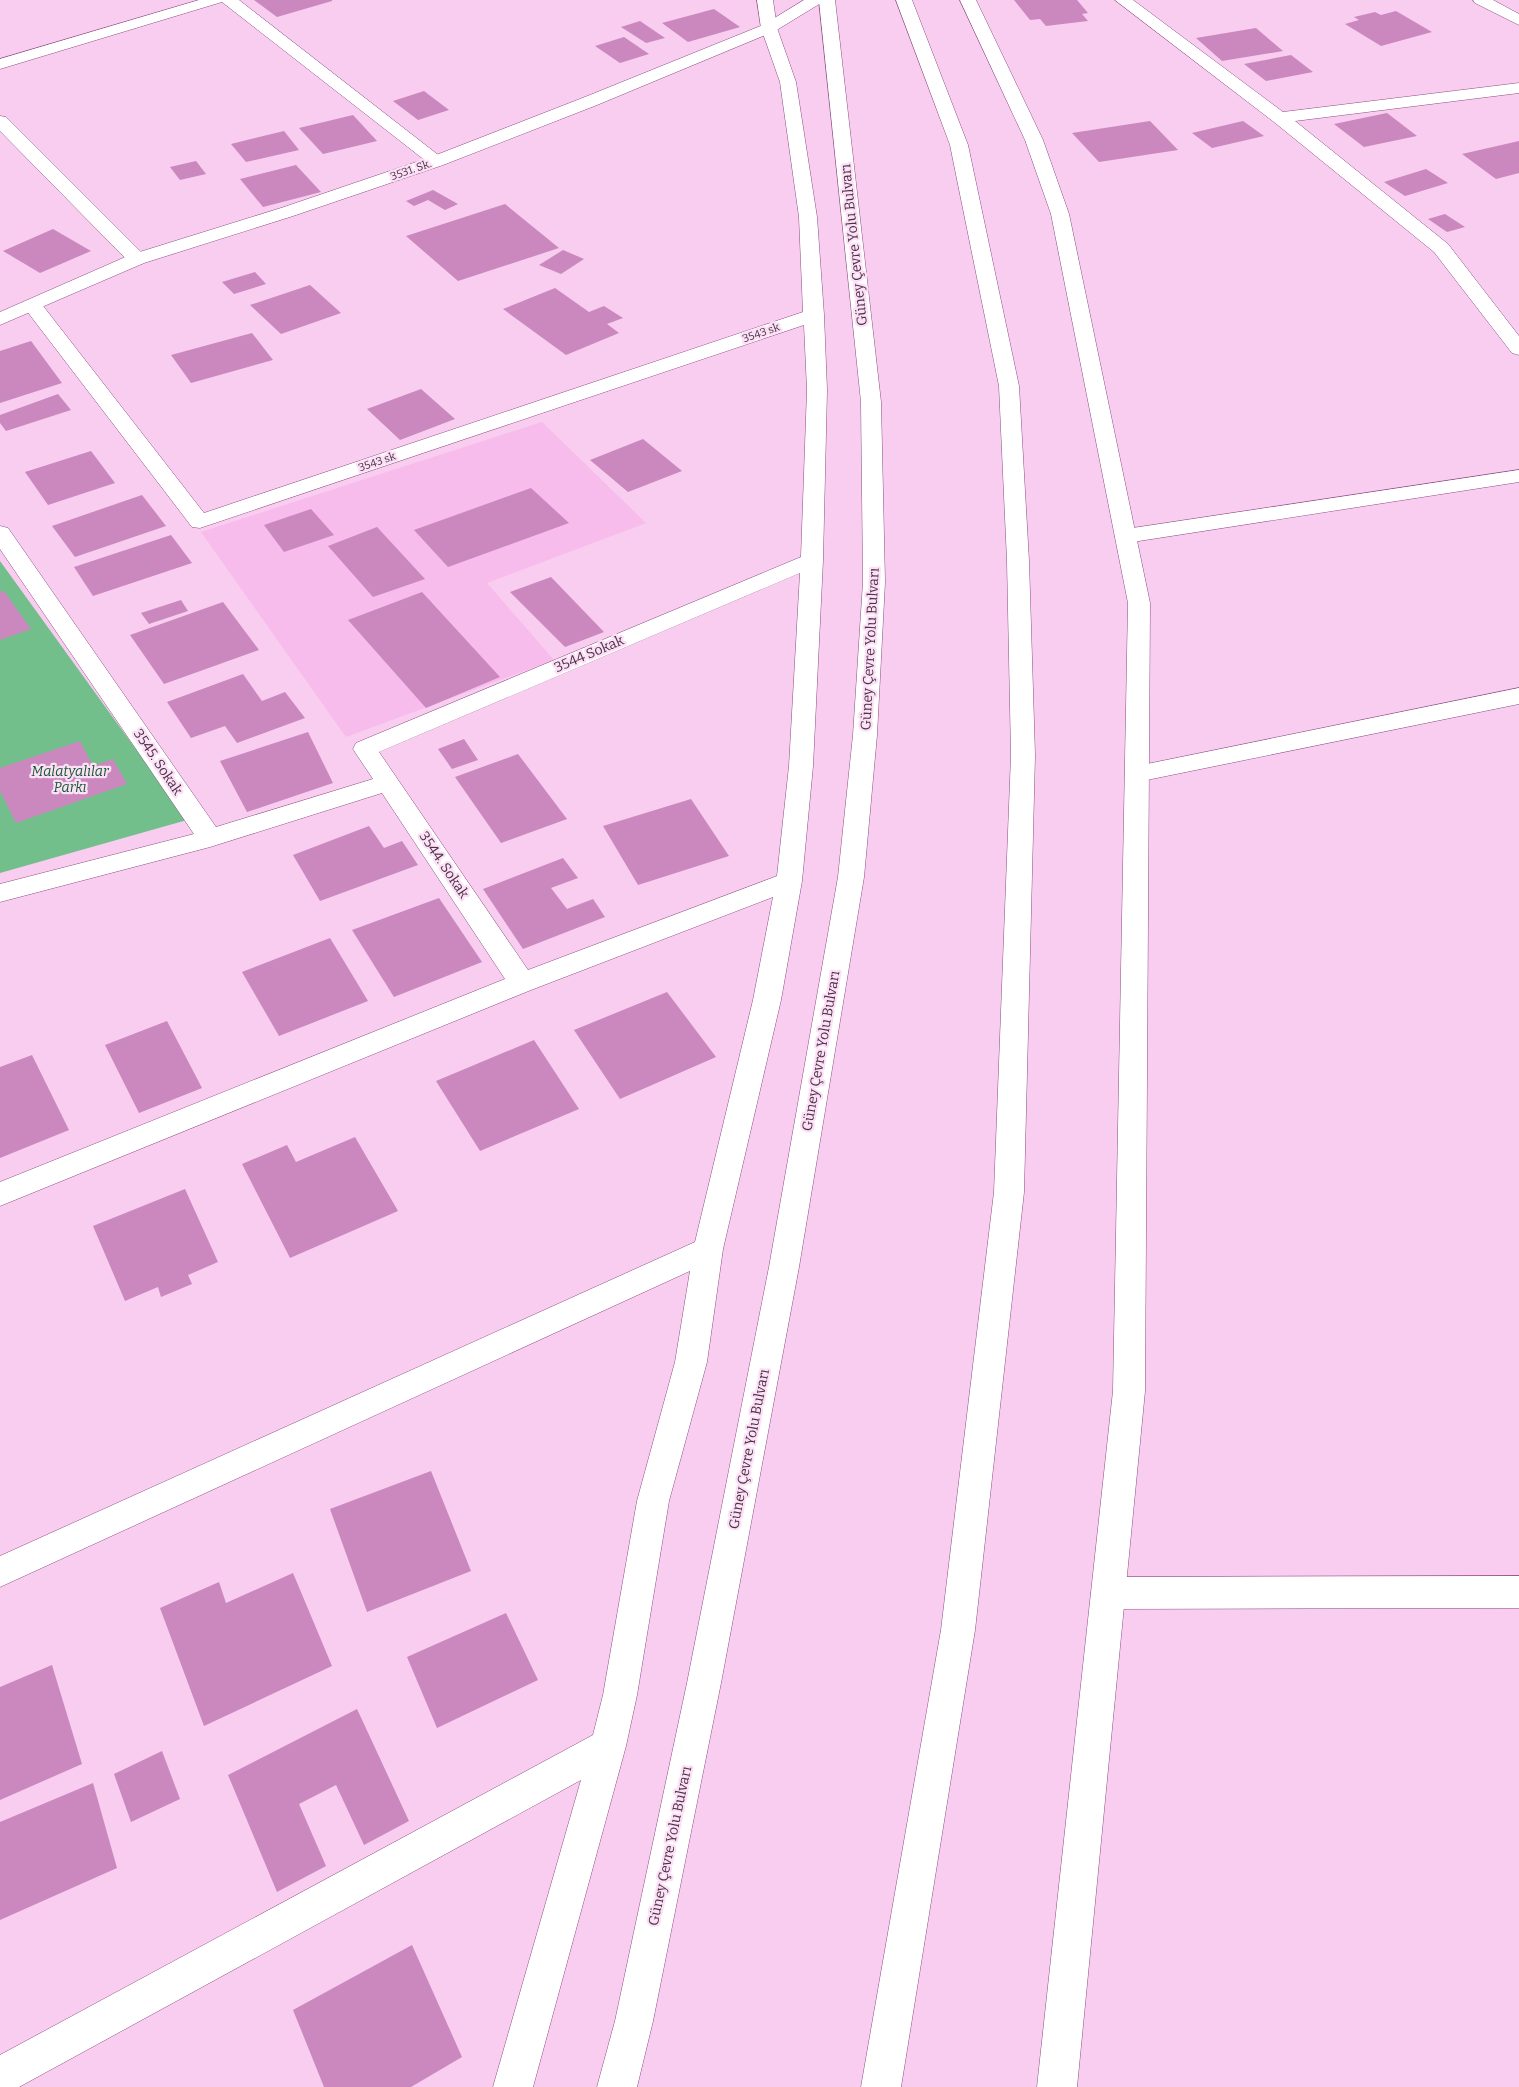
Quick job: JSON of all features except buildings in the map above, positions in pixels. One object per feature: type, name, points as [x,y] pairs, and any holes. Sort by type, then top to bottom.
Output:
[{"type":"main road","points":[[0,64],[216,0]]},
{"type":"main road","points":[[229,0],[437,161]]},
{"type":"main road","points":[[513,2087],[608,1746],[620,1695],[653,1501],[691,1362],[708,1250],[766,1000],[789,881],[801,766],[812,560],[817,390],[808,217],[788,82],[770,28],[765,0]]},
{"type":"main road","name":"3531. Sk.","points":[[0,320],[137,259],[287,212],[437,161],[770,28],[815,0]]},
{"type":"main road","name":"Güney Çevre Yolu Bulvarı","points":[[617,2087],[634,2021],[698,1712],[784,1267],[851,877],[866,735],[874,582],[871,402],[827,0]]},
{"type":"main road","points":[[881,2087],[958,1630],[1009,1192],[1023,755],[1018,561],[1009,386],[960,145],[904,0]]},
{"type":"main road","points":[[1123,0],[1280,118],[1442,248],[1519,349]]},
{"type":"main road","points":[[1481,0],[1519,20]]},
{"type":"main road","points":[[972,1],[1034,140],[1060,214],[1139,603],[1129,1391],[1057,2087]]},
{"type":"main road","points":[[1280,118],[1519,88]]},
{"type":"main road","points":[[0,121],[137,259]]},
{"type":"main road","name":"3543 sk","points":[[33,306],[200,522],[814,315]]},
{"type":"main road","points":[[1126,536],[1519,476]]},
{"type":"main road","name":"3545. Sokak","points":[[0,532],[210,838]]},
{"type":"main road","name":"3544 Sokak","points":[[365,749],[812,560]]},
{"type":"main road","points":[[1137,774],[1519,696]]},
{"type":"main road","name":"3544. Sokak","points":[[365,749],[522,983]]},
{"type":"main road","points":[[0,893],[210,838],[388,782]]},
{"type":"main road","points":[[0,1194],[522,983],[789,881]]},
{"type":"main road","points":[[0,1572],[708,1250]]},
{"type":"main road","points":[[1108,1593],[1519,1592]]},
{"type":"main road","points":[[0,2076],[608,1746]]},
{"type":"shaded area","points":[[542,422],[646,523],[487,583],[554,660],[346,737],[201,532]]},
{"type":"green space","name":"Malatyalılar Parkı","points":[[0,561],[187,820],[0,873]]}]
